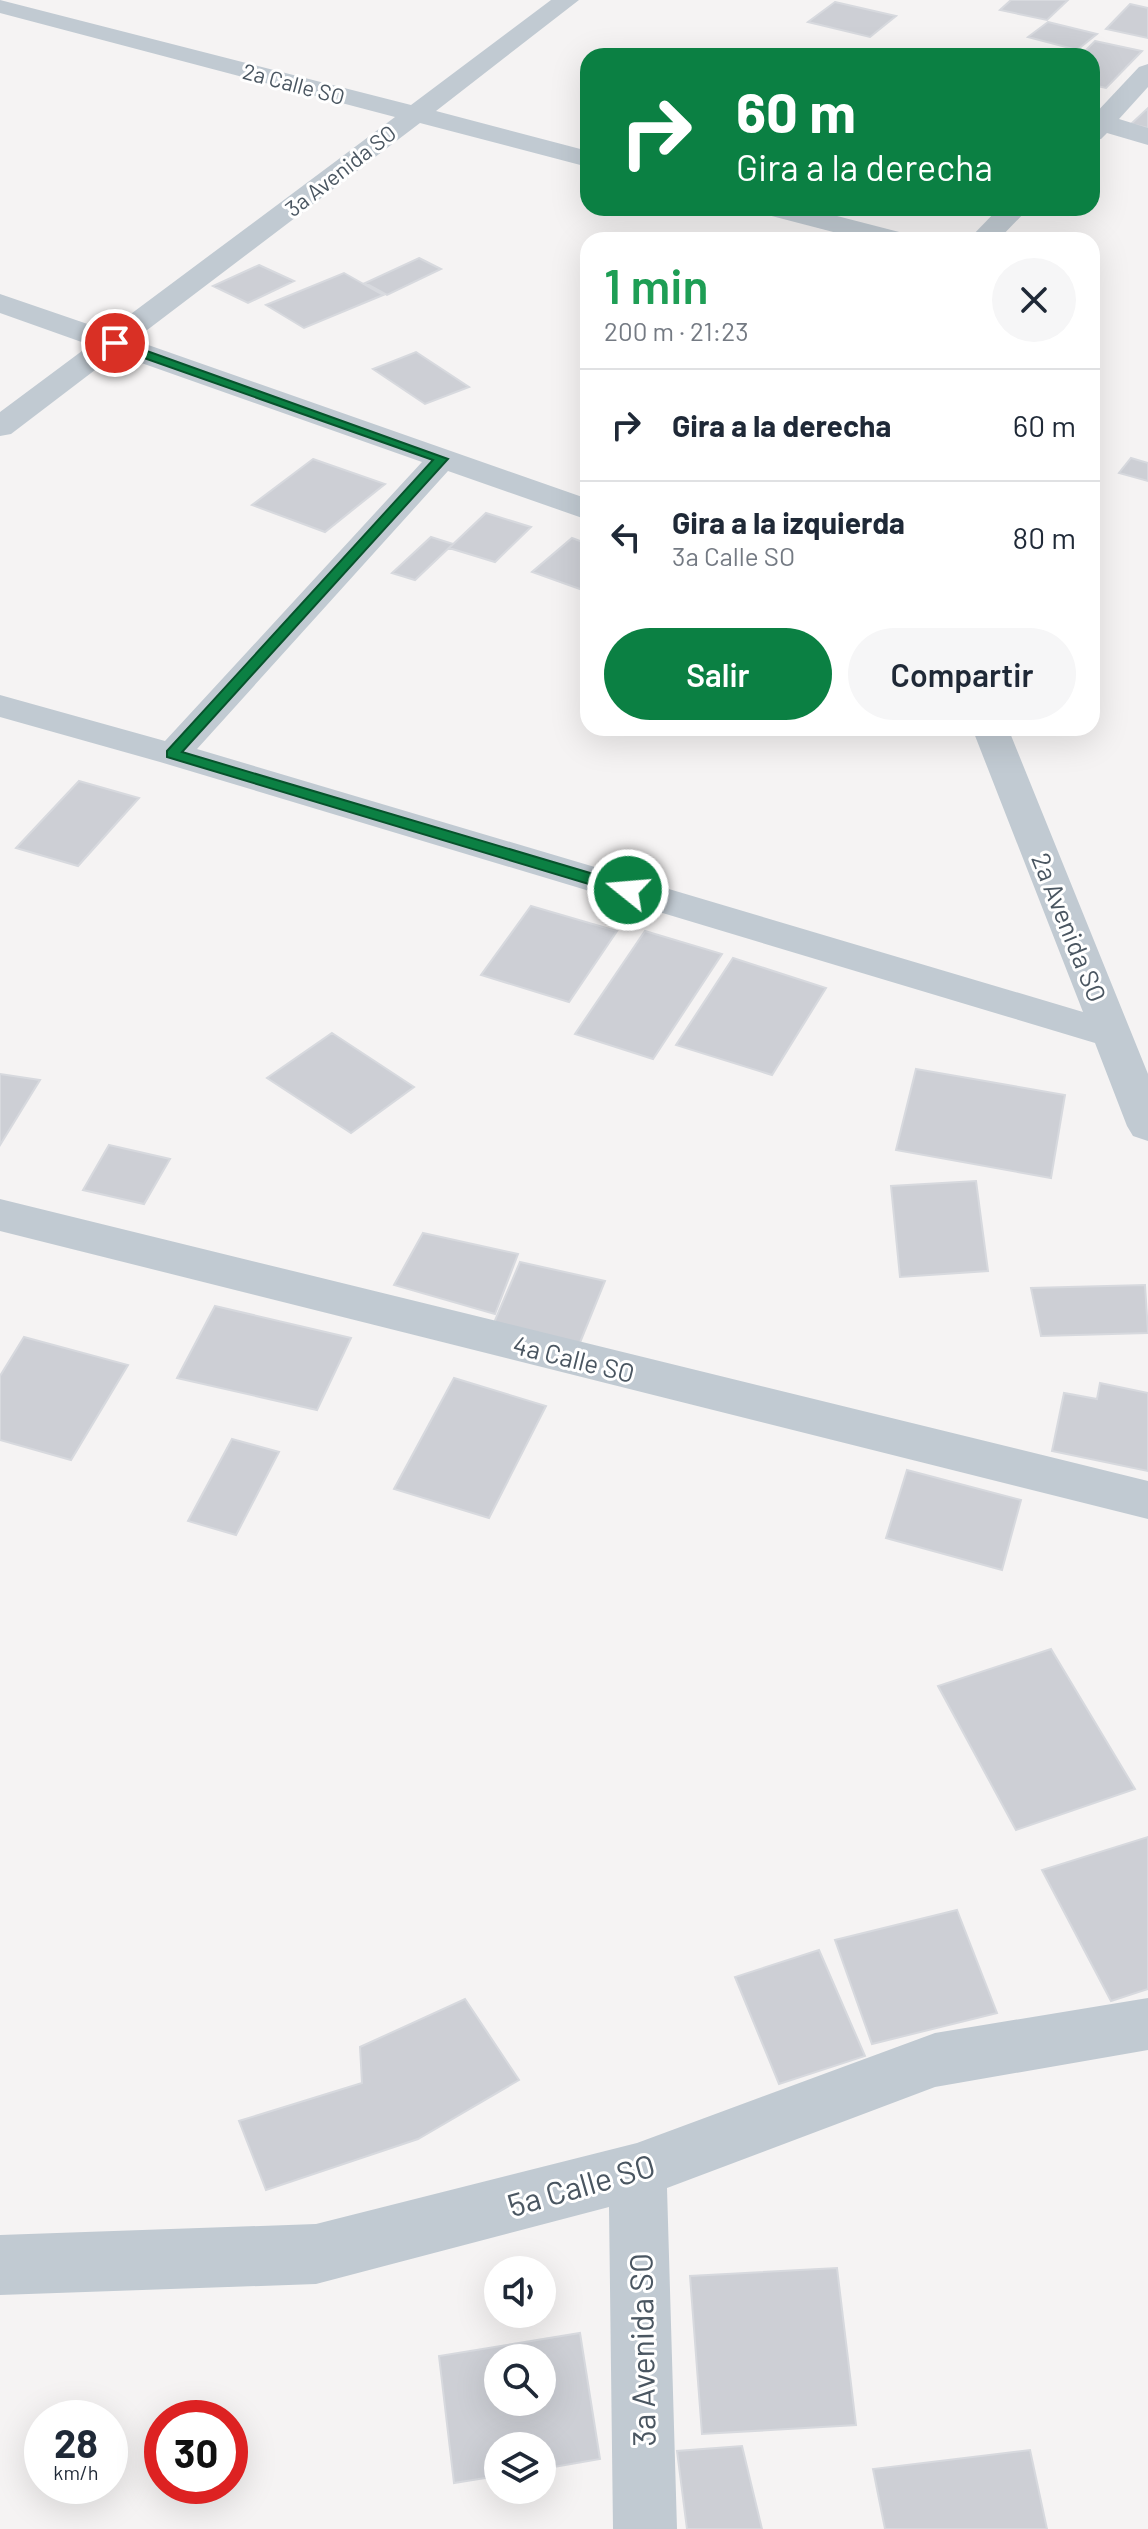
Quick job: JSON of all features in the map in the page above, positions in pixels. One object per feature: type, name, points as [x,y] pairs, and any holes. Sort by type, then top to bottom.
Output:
[{"type":"street","name":"3a Avenida SO","points":[[0,427],[567,0]]},
{"type":"street","name":"2a Calle SO","points":[[0,6],[580,157]]},
{"type":"street","points":[[1100,125],[1148,72]]},
{"type":"street","points":[[1100,129],[1148,137]]},
{"type":"street","points":[[805,216],[866,232]]},
{"type":"street","points":[[990,232],[1007,216]]},
{"type":"street","points":[[0,303],[580,507]]},
{"type":"street","points":[[173,754],[442,459]]},
{"type":"street","points":[[0,706],[173,754],[1114,1035]]},
{"type":"street","name":"2a Avenida SO","points":[[993,736],[1148,1126]]},
{"type":"street","name":"4a Calle SO","points":[[0,1215],[1148,1500]]},
{"type":"street","name":"5a Calle SO","points":[[0,2265],[316,2254],[637,2171],[935,2060],[1148,2024]]},
{"type":"street","name":"3a Avenida SO","points":[[637,2171],[645,2529]]},
{"type":"building","points":[[1011,0],[1068,0],[1047,20],[1000,10]]},
{"type":"building","points":[[835,2],[896,16],[870,37],[808,22]]},
{"type":"building","points":[[1130,4],[1148,8],[1148,38],[1106,29]]},
{"type":"building","points":[[1048,22],[1097,34],[1080,48],[1028,37]]},
{"type":"building","points":[[1095,41],[1142,51],[1106,88],[1100,87],[1100,48],[1088,48]]},
{"type":"building","points":[[1148,108],[1148,128],[1131,124]]},
{"type":"building","points":[[419,258],[441,269],[387,295],[365,283]]},
{"type":"building","points":[[259,265],[294,281],[248,303],[213,286]]},
{"type":"building","points":[[344,273],[383,295],[304,328],[266,305]]},
{"type":"building","points":[[416,352],[469,387],[425,404],[373,369]]},
{"type":"building","points":[[1131,458],[1148,463],[1148,481],[1119,473]]},
{"type":"building","points":[[313,459],[385,484],[325,532],[252,505]]},
{"type":"building","points":[[486,513],[531,527],[495,562],[449,548]]},
{"type":"building","points":[[431,537],[453,544],[415,580],[392,573]]},
{"type":"building","points":[[572,538],[580,541],[580,589],[532,572]]},
{"type":"building","points":[[79,781],[139,798],[78,866],[16,848]]},
{"type":"building","points":[[531,906],[617,931],[569,1002],[481,975]]},
{"type":"building","points":[[645,931],[722,954],[653,1059],[575,1034]]},
{"type":"building","points":[[733,958],[826,988],[772,1075],[676,1045]]},
{"type":"building","points":[[332,1033],[414,1087],[351,1133],[267,1078]]},
{"type":"building","points":[[916,1069],[1065,1095],[1051,1178],[896,1150]]},
{"type":"building","points":[[0,1074],[40,1080],[0,1145]]},
{"type":"building","points":[[109,1145],[170,1159],[144,1204],[83,1190]]},
{"type":"building","points":[[976,1181],[988,1271],[900,1277],[891,1186]]},
{"type":"building","points":[[423,1233],[518,1254],[495,1314],[394,1285]]},
{"type":"building","points":[[520,1262],[605,1281],[579,1345],[493,1325]]},
{"type":"building","points":[[1145,1285],[1148,1333],[1041,1336],[1031,1288]]},
{"type":"building","points":[[215,1306],[351,1338],[317,1410],[177,1378]]},
{"type":"building","points":[[24,1337],[128,1365],[71,1460],[0,1440],[0,1376]]},
{"type":"building","points":[[454,1378],[546,1406],[489,1518],[394,1489]]},
{"type":"building","points":[[1100,1383],[1148,1393],[1148,1471],[1052,1451],[1064,1393],[1097,1399]]},
{"type":"building","points":[[232,1439],[279,1452],[236,1535],[188,1521]]},
{"type":"building","points":[[907,1470],[1021,1500],[1002,1570],[886,1538]]},
{"type":"building","points":[[1051,1649],[1135,1789],[1016,1830],[938,1686]]},
{"type":"building","points":[[1148,1837],[1148,1989],[1111,2001],[1042,1870]]},
{"type":"building","points":[[957,1910],[997,2013],[872,2044],[835,1940]]},
{"type":"building","points":[[819,1950],[865,2056],[779,2084],[735,1977]]},
{"type":"building","points":[[465,1999],[519,2080],[418,2139],[266,2190],[239,2121],[362,2083],[360,2047]]},
{"type":"building","points":[[837,2268],[856,2425],[702,2434],[690,2276]]},
{"type":"building","points":[[580,2333],[600,2459],[556,2467],[556,2432],[484,2432],[484,2478],[454,2483],[439,2356],[484,2349],[484,2416],[556,2416],[556,2344],[513,2344]]},
{"type":"building","points":[[742,2446],[762,2529],[687,2529],[677,2451]]},
{"type":"building","points":[[1030,2450],[1047,2529],[885,2529],[873,2469]]},
{"type":"route","points":[[115,343],[442,459],[173,754],[628,890]]}]
